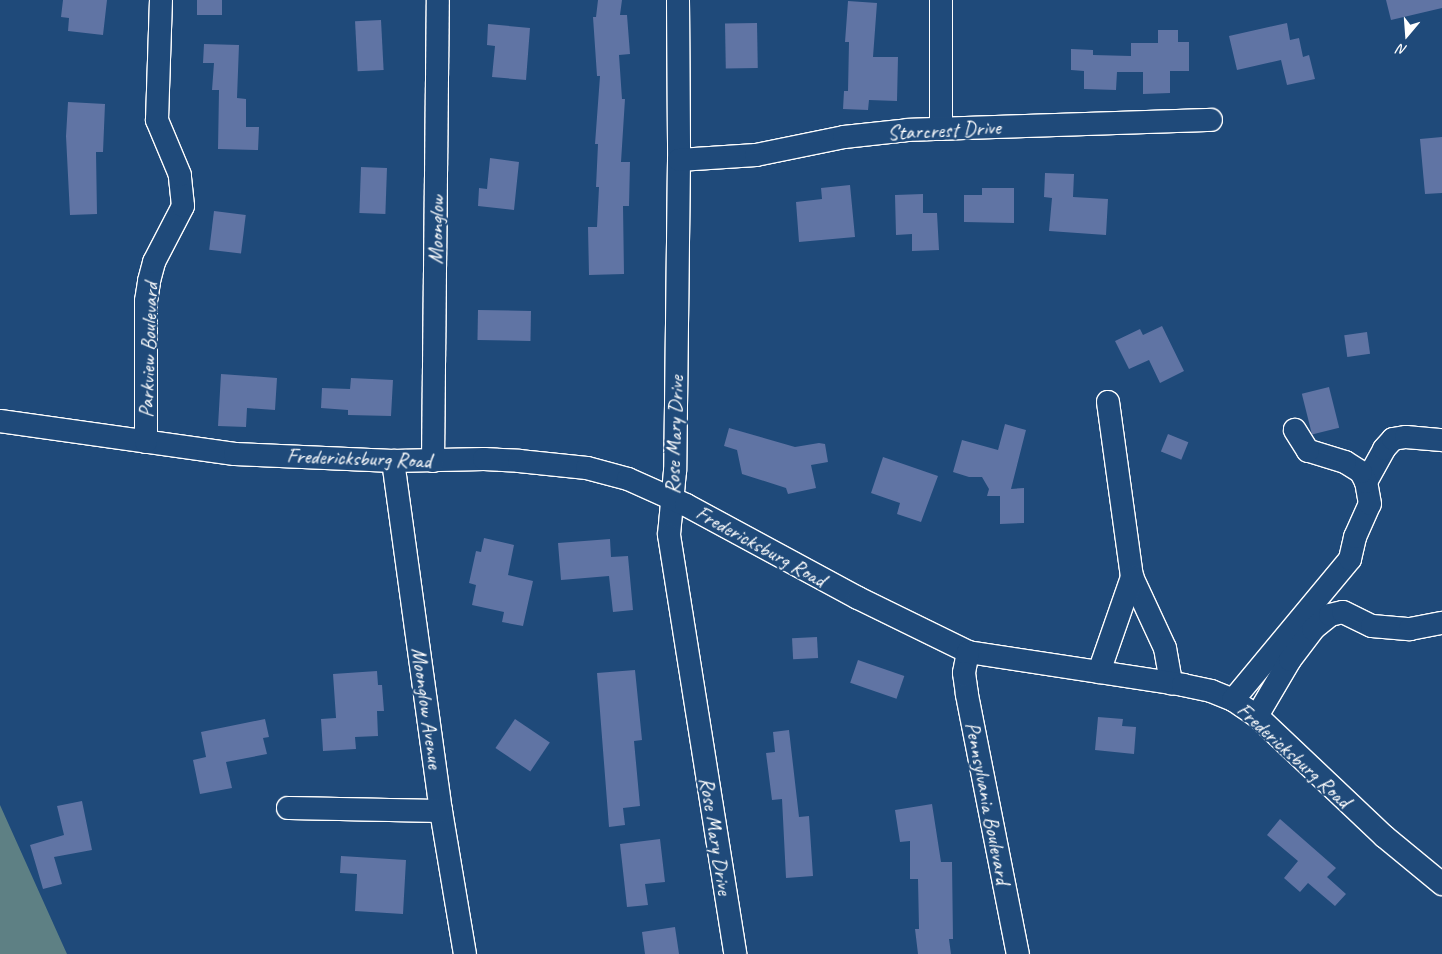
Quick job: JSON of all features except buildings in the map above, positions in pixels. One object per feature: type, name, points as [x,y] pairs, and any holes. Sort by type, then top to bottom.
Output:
[{"type":"street","name":"Parkview Boulevard","points":[[146,442],[146,301],[149,281],[154,262],[183,206],[180,175],[157,120],[161,0]]},
{"type":"street","name":"Moonglow","points":[[433,461],[438,0]]},
{"type":"street","name":"Rose Mary Drive","points":[[678,0],[679,160],[672,500],[669,535],[734,954]]},
{"type":"street","points":[[941,0],[942,129]]},
{"type":"street","name":"Starcrest Drive","points":[[679,160],[756,155],[844,137],[942,129],[1211,120]]},
{"type":"street","points":[[1108,402],[1132,577],[1165,648],[1171,683]]},
{"type":"street","name":"Fredericksburg Road","points":[[0,421],[235,454],[393,461],[493,459],[552,463],[587,468],[628,479],[672,500],[858,598],[968,652],[1171,683],[1211,691],[1232,700],[1257,716],[1370,823],[1442,884]]},
{"type":"street","points":[[1232,700],[1350,559],[1355,537],[1370,504],[1366,482],[1360,472],[1345,462],[1308,451],[1295,430]]},
{"type":"street","points":[[1366,482],[1384,449],[1393,439],[1406,437],[1442,440]]},
{"type":"street","name":"Moonglow Avenue","points":[[393,461],[441,811],[465,954]]},
{"type":"street","points":[[1099,672],[1132,577]]},
{"type":"street","points":[[1257,716],[1290,660],[1313,629],[1330,615],[1342,612],[1372,626],[1410,629],[1442,622]]},
{"type":"street","name":"Pennsylvania Boulevard","points":[[968,652],[964,673],[966,695],[1018,954]]},
{"type":"street","points":[[288,808],[441,811]]},
{"type":"green space","points":[[0,805],[62,943],[67,954],[0,954]]}]
